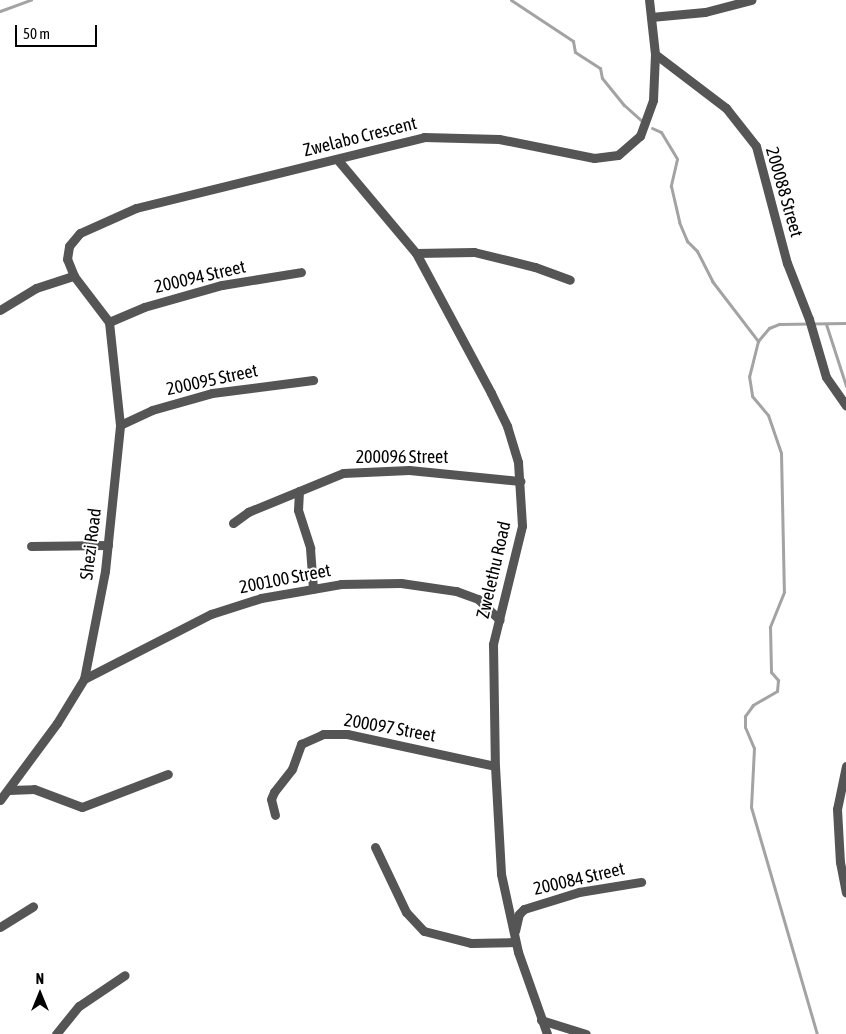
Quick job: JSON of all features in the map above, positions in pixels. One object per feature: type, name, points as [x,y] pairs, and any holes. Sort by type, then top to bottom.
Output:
[{"type":"street","name":"Zwelabo Crescent","points":[[74,276],[68,259],[69,246],[80,233],[107,219],[136,208],[424,136],[499,139],[594,158],[618,155],[640,136],[649,120],[656,78],[648,0]]},
{"type":"street","points":[[651,17],[706,12],[751,0]]},
{"type":"street","name":"200088 Street","points":[[655,54],[726,108],[749,135],[759,155],[787,263],[810,324],[826,377],[846,406]]},
{"type":"street","name":"Zwelethu Road","points":[[337,159],[416,253],[507,426],[520,482],[522,526],[493,644],[494,766],[501,874],[515,939],[547,1034]]},
{"type":"street","points":[[416,253],[474,252],[535,267],[570,280]]},
{"type":"street","name":"200094 Street","points":[[109,322],[144,307],[222,285],[301,272]]},
{"type":"street","points":[[0,310],[36,288],[74,276],[109,322]]},
{"type":"street","name":"Shezi Road","points":[[0,800],[9,790],[84,680],[108,545],[120,425],[109,322]]},
{"type":"street","name":"200095 Street","points":[[120,425],[152,410],[212,393],[313,380]]},
{"type":"street","name":"200096 Street","points":[[233,523],[248,512],[343,473],[374,470],[445,472],[520,482]]},
{"type":"street","points":[[299,490],[298,510],[310,548],[313,589]]},
{"type":"street","points":[[32,546],[108,545]]},
{"type":"street","name":"200100 Street","points":[[84,680],[211,614],[261,598],[313,589],[368,582],[401,583],[456,591],[478,599],[500,620]]},
{"type":"street","name":"200097 Street","points":[[275,815],[272,799],[274,792],[289,773],[301,744],[322,734],[348,734],[494,766]]},
{"type":"street","points":[[846,766],[837,809],[840,862],[846,892]]},
{"type":"street","points":[[9,790],[34,789],[82,807],[168,774]]},
{"type":"street","points":[[375,847],[406,912],[424,931],[471,942],[515,939]]},
{"type":"street","name":"200084 Street","points":[[515,939],[519,914],[524,909],[579,892],[641,882]]},
{"type":"street","points":[[0,927],[33,906]]},
{"type":"street","points":[[56,1034],[79,1006],[125,976]]},
{"type":"street","points":[[541,1020],[586,1034]]},
{"type":"waterway","points":[[0,11],[31,0]]},
{"type":"waterway","points":[[511,0],[573,41],[575,52],[600,68],[602,78],[624,105],[643,122]]},
{"type":"waterway","points":[[652,128],[661,132],[677,159],[671,186],[679,222],[687,241],[697,251],[712,281],[758,341],[749,376],[752,396],[768,415],[781,453],[784,592],[770,627],[771,672],[778,680],[777,691],[753,705],[745,716],[745,727],[754,748],[751,807],[817,1034]]},
{"type":"waterway","points":[[758,341],[769,328],[779,324],[846,323]]},
{"type":"waterway","points":[[826,324],[846,386]]}]
